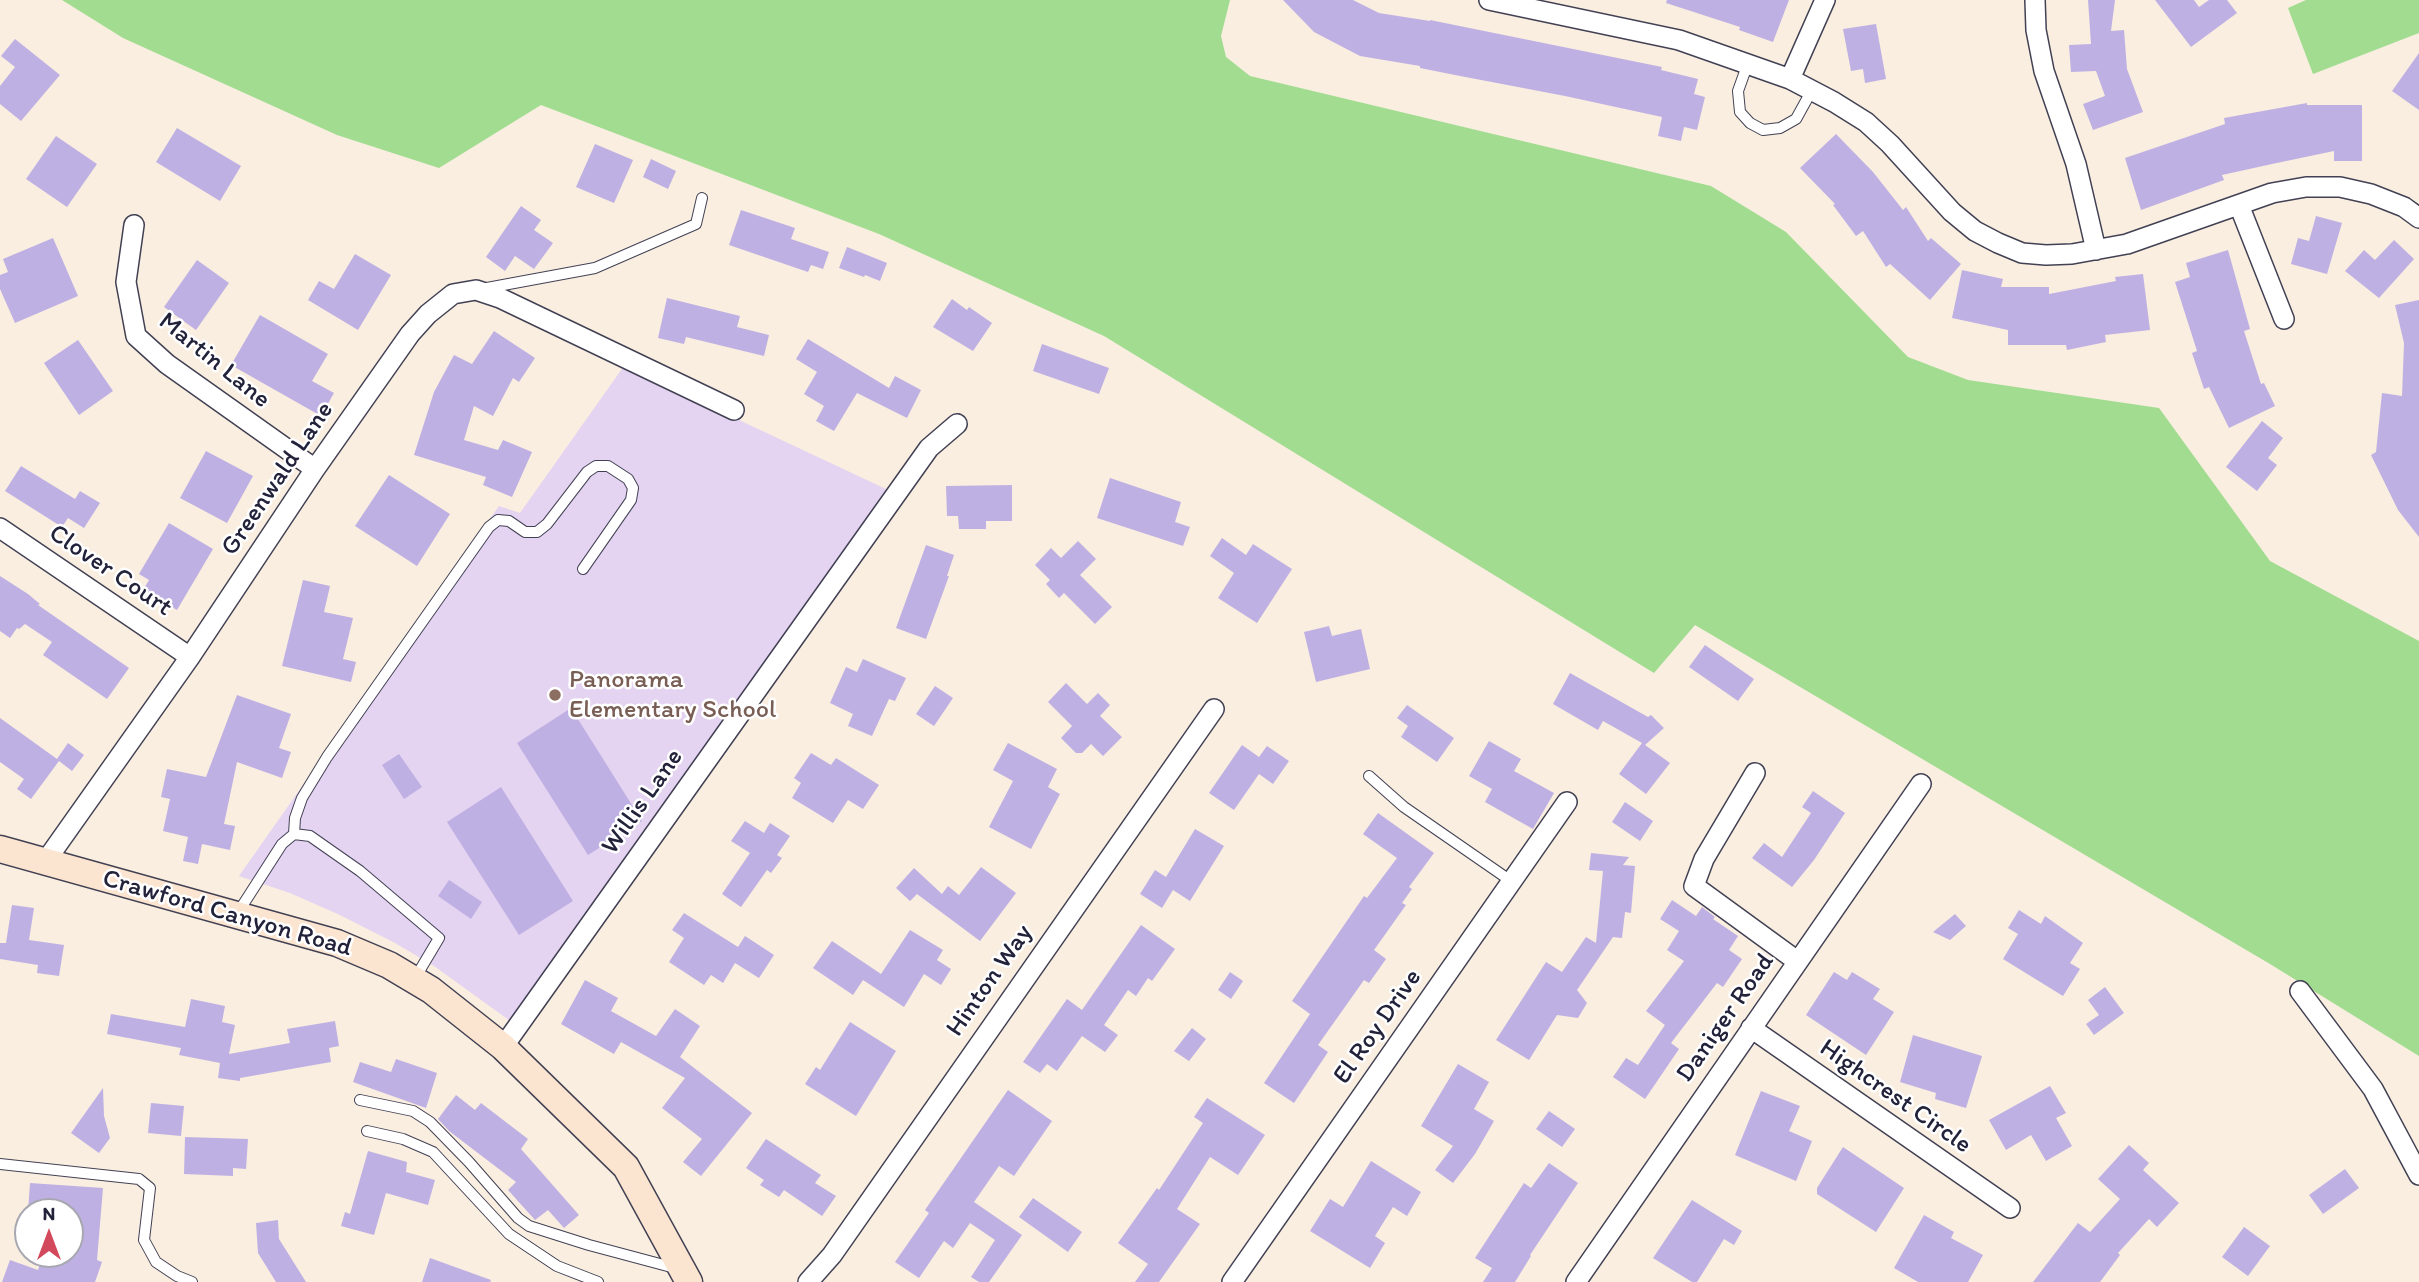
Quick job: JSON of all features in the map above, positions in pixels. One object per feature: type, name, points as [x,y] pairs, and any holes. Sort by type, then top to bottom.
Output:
[{"type":"main road","name":"Crawford Canyon Road","points":[[0,849],[337,943],[389,965],[431,990],[503,1046],[626,1167],[685,1276]]},
{"type":"street","points":[[1489,0],[1679,40],[1790,79],[1866,122],[1890,144],[1952,212],[1975,231],[2022,253],[2046,255],[2127,244],[2239,205],[2283,191],[2306,187],[2340,187],[2371,194],[2404,207],[2419,218]]},
{"type":"street","points":[[1790,79],[1825,0]]},
{"type":"street","points":[[2035,0],[2036,30],[2044,71],[2076,164],[2096,250]]},
{"type":"street","points":[[2239,205],[2284,319]]},
{"type":"street","name":"Martin Lane","points":[[134,225],[126,282],[136,336],[176,371],[315,469]]},
{"type":"street","points":[[476,290],[500,298],[734,410]]},
{"type":"street","name":"Greenwald Lane","points":[[46,862],[190,657],[315,469],[410,334],[428,314],[453,295],[476,290]]},
{"type":"street","name":"Willis Lane","points":[[503,1046],[929,448],[957,424]]},
{"type":"street","name":"Clover Court","points":[[0,528],[190,657]]},
{"type":"street","name":"Hinton Way","points":[[808,1282],[832,1255],[1214,709]]},
{"type":"street","points":[[1755,773],[1704,859],[1694,886],[1797,961]]},
{"type":"street","name":"Daniger Road","points":[[1576,1282],[1921,784]]},
{"type":"street","name":"El Roy Drive","points":[[1232,1282],[1567,802]]},
{"type":"street","points":[[2300,991],[2373,1089],[2419,1175]]},
{"type":"street","name":"Highcrest Circle","points":[[1751,1028],[2010,1208]]},
{"type":"lane","points":[[1748,63],[1738,91],[1740,112],[1750,123],[1763,130],[1780,128],[1796,119],[1812,90]]},
{"type":"lane","points":[[476,290],[595,268],[696,224],[702,198]]},
{"type":"lane","points":[[237,915],[282,845],[294,834],[295,818],[302,798],[327,757],[489,527],[498,520],[509,521],[525,532],[537,532],[547,524],[587,472],[596,466],[608,467],[628,480],[633,488],[631,500],[583,569]]},
{"type":"lane","points":[[1369,776],[1404,807],[1511,881]]},
{"type":"lane","points":[[294,834],[310,835],[360,872],[439,938],[414,980]]},
{"type":"lane","points":[[359,1100],[413,1111],[430,1122],[518,1218],[529,1226],[685,1276]]},
{"type":"lane","points":[[367,1131],[403,1139],[433,1152],[509,1234],[557,1266],[598,1282]]},
{"type":"lane","points":[[0,1164],[139,1178],[150,1188],[144,1240],[156,1262],[192,1282]]},
{"type":"shaded area","name":"Panorama Elementary School","points":[[624,366],[888,490],[513,1023],[434,966],[395,943],[290,893],[239,876],[499,506],[520,513]]},
{"type":"green space","points":[[62,0],[1230,0],[1221,36],[1226,57],[1250,76],[1711,186],[1786,232],[1908,357],[1968,380],[2159,408],[2270,561],[2419,641],[2419,1056],[2270,964],[1695,625],[1654,673],[1104,336],[879,234],[541,105],[439,168],[337,135],[123,38]]},
{"type":"green space","points":[[2306,0],[2419,0],[2419,33],[2313,74],[2288,8]]},
{"type":"building","points":[[1283,0],[1353,0],[1379,13],[1430,20],[1662,67],[1661,70],[1698,79],[1694,94],[1705,97],[1697,130],[1684,127],[1681,141],[1658,136],[1662,117],[1360,56],[1314,32]]},
{"type":"building","points":[[1667,0],[1789,0],[1773,42],[1739,30],[1740,27],[1666,3]]},
{"type":"building","points":[[2088,0],[2115,0],[2111,31],[2124,30],[2127,69],[2143,112],[2093,130],[2083,104],[2105,96],[2096,71],[2071,72],[2069,45],[2091,44]]},
{"type":"building","points":[[2155,0],[2194,0],[2199,7],[2209,0],[2227,0],[2237,13],[2191,47]]},
{"type":"building","points":[[1876,24],[1886,79],[1865,83],[1863,69],[1851,71],[1843,29]]},
{"type":"building","points":[[15,39],[60,75],[21,121],[0,104],[0,86],[15,67],[1,56]]},
{"type":"building","points":[[2419,53],[2419,110],[2392,91]]},
{"type":"building","points":[[2307,103],[2362,105],[2362,161],[2334,161],[2334,151],[2222,175],[2224,180],[2141,210],[2125,158],[2225,124],[2224,118]]},
{"type":"building","points":[[177,128],[241,166],[220,201],[156,162]]},
{"type":"building","points":[[1836,134],[1873,172],[1903,210],[1906,207],[1928,241],[1931,238],[1961,264],[1930,300],[1890,264],[1886,267],[1863,231],[1856,236],[1833,205],[1835,204],[1800,168]]},
{"type":"building","points":[[56,136],[97,164],[67,207],[26,179]]},
{"type":"building","points":[[595,144],[633,160],[614,203],[576,187]]},
{"type":"building","points":[[651,159],[676,171],[668,189],[643,177]]},
{"type":"building","points":[[521,206],[541,220],[534,230],[553,243],[534,269],[515,256],[505,271],[486,257]]},
{"type":"building","points":[[741,210],[795,228],[791,239],[829,252],[823,269],[811,265],[808,272],[729,245]]},
{"type":"building","points":[[2316,216],[2342,223],[2327,274],[2291,264],[2298,238],[2309,241]]},
{"type":"building","points":[[53,238],[78,296],[15,323],[0,289],[0,275],[8,272],[3,259]]},
{"type":"building","points":[[2394,240],[2414,259],[2379,298],[2345,271],[2364,250],[2375,260]]},
{"type":"building","points":[[847,247],[887,263],[880,281],[839,268]]},
{"type":"building","points":[[2228,250],[2250,329],[2244,331],[2261,384],[2264,383],[2275,406],[2229,428],[2209,387],[2204,389],[2192,353],[2197,351],[2175,282],[2190,277],[2186,263]]},
{"type":"building","points":[[355,254],[391,275],[358,330],[308,300],[319,281],[334,289]]},
{"type":"building","points":[[197,260],[229,283],[196,330],[164,307]]},
{"type":"building","points":[[1962,270],[2003,279],[2001,287],[2049,287],[2049,294],[2116,281],[2115,277],[2143,274],[2150,330],[2105,335],[2106,342],[2067,350],[2066,345],[2008,345],[2008,330],[1952,318]]},
{"type":"building","points":[[667,298],[740,316],[737,327],[769,335],[764,356],[686,337],[684,344],[658,338]]},
{"type":"building","points":[[952,299],[992,323],[973,351],[933,327]]},
{"type":"building","points":[[2419,300],[2419,537],[2398,510],[2371,455],[2376,452],[2382,393],[2402,396],[2404,343],[2395,305]]},
{"type":"building","points":[[260,315],[328,354],[312,381],[334,393],[321,416],[231,365]]},
{"type":"building","points":[[494,331],[535,358],[519,382],[513,378],[493,416],[474,406],[464,440],[498,450],[503,440],[532,452],[512,497],[483,485],[486,477],[414,455],[434,392],[454,355],[472,364]]},
{"type":"building","points":[[808,339],[889,388],[895,376],[921,390],[907,418],[857,393],[834,431],[816,421],[824,406],[804,394],[817,372],[796,359]]},
{"type":"building","points":[[78,340],[113,391],[79,415],[44,363]]},
{"type":"building","points":[[1042,344],[1109,368],[1099,394],[1033,371]]},
{"type":"building","points":[[2262,421],[2283,438],[2268,458],[2277,465],[2257,491],[2226,467]]},
{"type":"building","points":[[206,451],[253,476],[227,523],[180,498]]},
{"type":"building","points":[[21,466],[75,499],[80,491],[100,503],[84,528],[68,518],[62,527],[5,491]]},
{"type":"building","points":[[389,475],[450,514],[417,566],[355,526]]},
{"type":"building","points":[[1110,478],[1181,502],[1175,522],[1190,527],[1183,546],[1097,518]]},
{"type":"building","points":[[1012,485],[1012,521],[986,521],[986,529],[959,529],[958,516],[947,516],[946,486]]},
{"type":"building","points":[[169,523],[213,549],[177,610],[143,590],[149,580],[139,574]]},
{"type":"building","points":[[1222,538],[1246,555],[1253,544],[1292,569],[1257,623],[1218,598],[1234,573],[1210,556]]},
{"type":"building","points":[[1078,541],[1096,559],[1080,575],[1112,607],[1095,624],[1064,593],[1059,598],[1046,584],[1050,580],[1035,565],[1051,548],[1061,558]]},
{"type":"building","points":[[926,545],[954,555],[926,639],[896,628]]},
{"type":"building","points":[[0,576],[129,668],[107,699],[43,655],[52,642],[25,624],[17,628],[10,638],[0,631]]},
{"type":"building","points":[[303,580],[330,586],[324,612],[353,618],[343,659],[356,662],[351,682],[282,666]]},
{"type":"building","points":[[1329,626],[1332,636],[1361,629],[1370,669],[1316,682],[1304,632]]},
{"type":"building","points":[[1705,645],[1754,679],[1738,701],[1689,667]]},
{"type":"building","points":[[863,659],[906,678],[895,701],[889,699],[872,736],[848,726],[853,714],[830,703],[846,667],[857,672]]},
{"type":"building","points":[[1570,673],[1648,717],[1651,715],[1664,728],[1645,745],[1670,763],[1646,794],[1619,774],[1642,743],[1603,721],[1598,730],[1553,704]]},
{"type":"building","points":[[1066,683],[1087,704],[1098,693],[1110,705],[1100,716],[1122,737],[1103,756],[1091,744],[1082,753],[1076,753],[1061,738],[1072,726],[1048,702]]},
{"type":"building","points":[[935,686],[953,698],[934,726],[916,714]]},
{"type":"building","points":[[237,695],[291,714],[279,748],[291,752],[282,778],[237,762],[224,824],[235,826],[230,850],[202,844],[198,864],[183,861],[188,837],[163,831],[170,799],[161,797],[167,769],[206,777]]},
{"type":"building","points":[[1407,705],[1454,738],[1437,762],[1401,737],[1408,726],[1397,718]]},
{"type":"building","points":[[571,708],[642,821],[588,855],[517,743]]},
{"type":"building","points":[[0,718],[57,759],[68,743],[84,755],[72,771],[59,761],[31,799],[17,789],[24,779],[0,762]]},
{"type":"building","points":[[1489,741],[1521,759],[1514,771],[1554,793],[1533,829],[1485,802],[1492,789],[1469,776]]},
{"type":"building","points":[[1008,743],[1057,769],[1048,787],[1060,794],[1031,849],[989,827],[1013,781],[993,770]]},
{"type":"building","points":[[1242,745],[1259,757],[1267,746],[1289,761],[1273,784],[1259,774],[1234,810],[1209,793]]},
{"type":"building","points":[[811,753],[831,765],[836,758],[879,785],[863,809],[848,800],[833,823],[792,798],[801,783],[794,778]]},
{"type":"building","points":[[399,754],[422,787],[404,799],[382,765]]},
{"type":"building","points":[[501,787],[573,901],[519,935],[447,822]]},
{"type":"building","points":[[1813,791],[1845,813],[1814,860],[1792,887],[1752,858],[1764,843],[1782,857],[1811,813],[1802,807]]},
{"type":"building","points":[[1625,802],[1653,821],[1640,841],[1612,822]]},
{"type":"building","points":[[1378,813],[1434,853],[1409,887],[1412,889],[1402,903],[1406,905],[1374,950],[1386,959],[1369,983],[1364,980],[1318,1045],[1328,1052],[1294,1103],[1264,1083],[1310,1014],[1292,1001],[1364,896],[1367,898],[1397,858],[1363,834]]},
{"type":"building","points":[[745,821],[764,833],[770,823],[790,836],[777,855],[782,858],[771,873],[767,870],[741,907],[722,894],[750,853],[731,841]]},
{"type":"building","points":[[1195,829],[1224,846],[1190,901],[1173,890],[1162,908],[1140,894],[1155,870],[1166,877]]},
{"type":"building","points":[[1591,853],[1629,857],[1623,865],[1635,866],[1631,913],[1625,912],[1622,938],[1613,937],[1577,990],[1587,1003],[1578,1018],[1557,1015],[1529,1060],[1496,1040],[1546,962],[1562,972],[1586,937],[1596,943],[1603,871],[1589,870]]},
{"type":"building","points":[[981,867],[1016,893],[980,941],[917,894],[910,901],[896,888],[914,868],[942,894],[948,886],[959,895]]},
{"type":"building","points":[[449,880],[482,902],[471,919],[438,896]]},
{"type":"building","points":[[1672,900],[1696,916],[1702,907],[1715,917],[1713,919],[1738,936],[1729,950],[1742,959],[1723,987],[1717,983],[1671,1043],[1679,1049],[1645,1099],[1613,1077],[1626,1058],[1638,1065],[1665,1025],[1646,1011],[1684,961],[1667,950],[1679,931],[1660,919]]},
{"type":"building","points":[[12,905],[34,908],[29,940],[64,945],[59,976],[37,973],[38,965],[0,959],[0,943],[6,943]]},
{"type":"building","points":[[2019,910],[2041,924],[2045,916],[2083,943],[2070,963],[2080,969],[2063,996],[2003,959],[2018,934],[2008,928]]},
{"type":"building","points":[[684,913],[738,947],[745,936],[774,955],[759,978],[735,963],[723,983],[711,975],[704,985],[669,962],[684,938],[672,930]]},
{"type":"building","points":[[1955,914],[1966,926],[1950,940],[1933,932]]},
{"type":"building","points":[[1141,925],[1175,949],[1152,981],[1148,978],[1136,996],[1128,990],[1104,1025],[1118,1035],[1105,1052],[1082,1036],[1057,1071],[1047,1064],[1040,1073],[1023,1062],[1067,999],[1082,1010]]},
{"type":"building","points":[[910,930],[943,950],[937,960],[951,969],[941,985],[924,974],[904,1007],[863,980],[853,995],[813,968],[832,941],[881,974]]},
{"type":"building","points":[[1230,972],[1243,981],[1231,999],[1218,990]]},
{"type":"building","points":[[1834,972],[1847,980],[1852,972],[1880,989],[1873,999],[1894,1012],[1866,1055],[1806,1015]]},
{"type":"building","points":[[585,980],[618,998],[611,1011],[656,1036],[675,1009],[700,1026],[680,1057],[752,1113],[701,1176],[683,1162],[702,1139],[662,1108],[685,1078],[621,1042],[614,1054],[561,1024]]},
{"type":"building","points":[[2105,987],[2124,1013],[2094,1035],[2086,1024],[2099,1015],[2088,1000]]},
{"type":"building","points":[[191,999],[225,1006],[222,1022],[235,1025],[229,1054],[290,1043],[287,1029],[335,1021],[339,1046],[329,1048],[331,1062],[240,1078],[240,1081],[218,1078],[220,1063],[179,1055],[181,1048],[107,1034],[111,1014],[185,1027]]},
{"type":"building","points":[[850,1022],[896,1051],[856,1116],[805,1084],[816,1067],[820,1070]]},
{"type":"building","points":[[1192,1028],[1206,1039],[1189,1061],[1174,1051]]},
{"type":"building","points":[[1913,1035],[1982,1056],[1966,1108],[1935,1099],[1936,1093],[1900,1082]]},
{"type":"building","points":[[396,1059],[437,1073],[426,1108],[353,1082],[360,1062],[391,1072]]},
{"type":"building","points":[[1458,1064],[1489,1082],[1474,1109],[1494,1121],[1475,1154],[1453,1183],[1435,1170],[1453,1146],[1421,1126]]},
{"type":"building","points":[[2050,1086],[2066,1113],[2056,1118],[2072,1146],[2046,1161],[2031,1135],[2006,1150],[1989,1120]]},
{"type":"building","points":[[103,1088],[104,1116],[110,1138],[99,1153],[71,1133]]},
{"type":"building","points":[[1008,1090],[1052,1121],[1014,1176],[999,1166],[974,1202],[1022,1235],[989,1282],[979,1282],[971,1277],[995,1240],[970,1223],[953,1248],[944,1241],[919,1278],[895,1262],[929,1213],[925,1210]]},
{"type":"building","points":[[1761,1091],[1800,1106],[1789,1131],[1812,1141],[1796,1181],[1735,1155]]},
{"type":"building","points":[[456,1095],[475,1110],[481,1103],[528,1139],[521,1149],[579,1215],[564,1228],[548,1210],[535,1220],[508,1190],[516,1182],[449,1131],[438,1119]]},
{"type":"building","points":[[1207,1098],[1265,1135],[1238,1175],[1210,1157],[1177,1209],[1200,1224],[1159,1282],[1135,1282],[1148,1264],[1118,1243],[1157,1188],[1159,1190],[1203,1123],[1194,1117]]},
{"type":"building","points":[[151,1103],[184,1106],[181,1136],[148,1133]]},
{"type":"building","points":[[1549,1111],[1575,1129],[1562,1147],[1536,1129]]},
{"type":"building","points":[[185,1137],[248,1139],[246,1169],[233,1168],[233,1176],[184,1174]]},
{"type":"building","points":[[766,1139],[821,1175],[815,1183],[836,1196],[822,1216],[784,1190],[779,1197],[760,1185],[764,1180],[746,1168]]},
{"type":"building","points":[[2129,1145],[2149,1163],[2143,1170],[2179,1203],[2157,1227],[2149,1219],[2118,1253],[2120,1255],[2100,1282],[2033,1282],[2078,1223],[2090,1232],[2120,1199],[2098,1179]]},
{"type":"building","points":[[1843,1147],[1904,1188],[1876,1232],[1817,1194],[1817,1188]]},
{"type":"building","points":[[368,1151],[407,1162],[406,1172],[435,1180],[428,1205],[386,1193],[374,1235],[341,1226],[345,1212],[350,1214]]},
{"type":"building","points":[[1371,1161],[1421,1192],[1407,1216],[1393,1207],[1375,1236],[1385,1243],[1370,1268],[1310,1231],[1330,1199],[1343,1207]]},
{"type":"building","points":[[1549,1163],[1578,1183],[1515,1282],[1483,1282],[1492,1268],[1475,1258],[1524,1183],[1531,1188]]},
{"type":"building","points":[[2345,1169],[2359,1188],[2323,1214],[2309,1195]]},
{"type":"building","points":[[30,1183],[103,1188],[97,1260],[102,1262],[95,1282],[2,1282],[10,1260],[14,1261],[14,1268],[84,1268],[84,1198],[29,1198]]},
{"type":"building","points":[[1033,1198],[1082,1232],[1068,1252],[1019,1217]]},
{"type":"building","points":[[1692,1200],[1742,1231],[1734,1245],[1724,1239],[1697,1282],[1692,1282],[1653,1258]]},
{"type":"building","points":[[1924,1215],[1954,1232],[1951,1238],[1983,1255],[1968,1282],[1918,1282],[1894,1268]]},
{"type":"building","points":[[278,1220],[279,1239],[306,1282],[276,1282],[258,1253],[256,1223]]},
{"type":"building","points":[[2244,1227],[2270,1246],[2248,1276],[2222,1257]]},
{"type":"building","points":[[430,1258],[491,1280],[422,1282]]},
{"type":"place","name":"Panorama Elementary School","points":[[555,695]]}]
